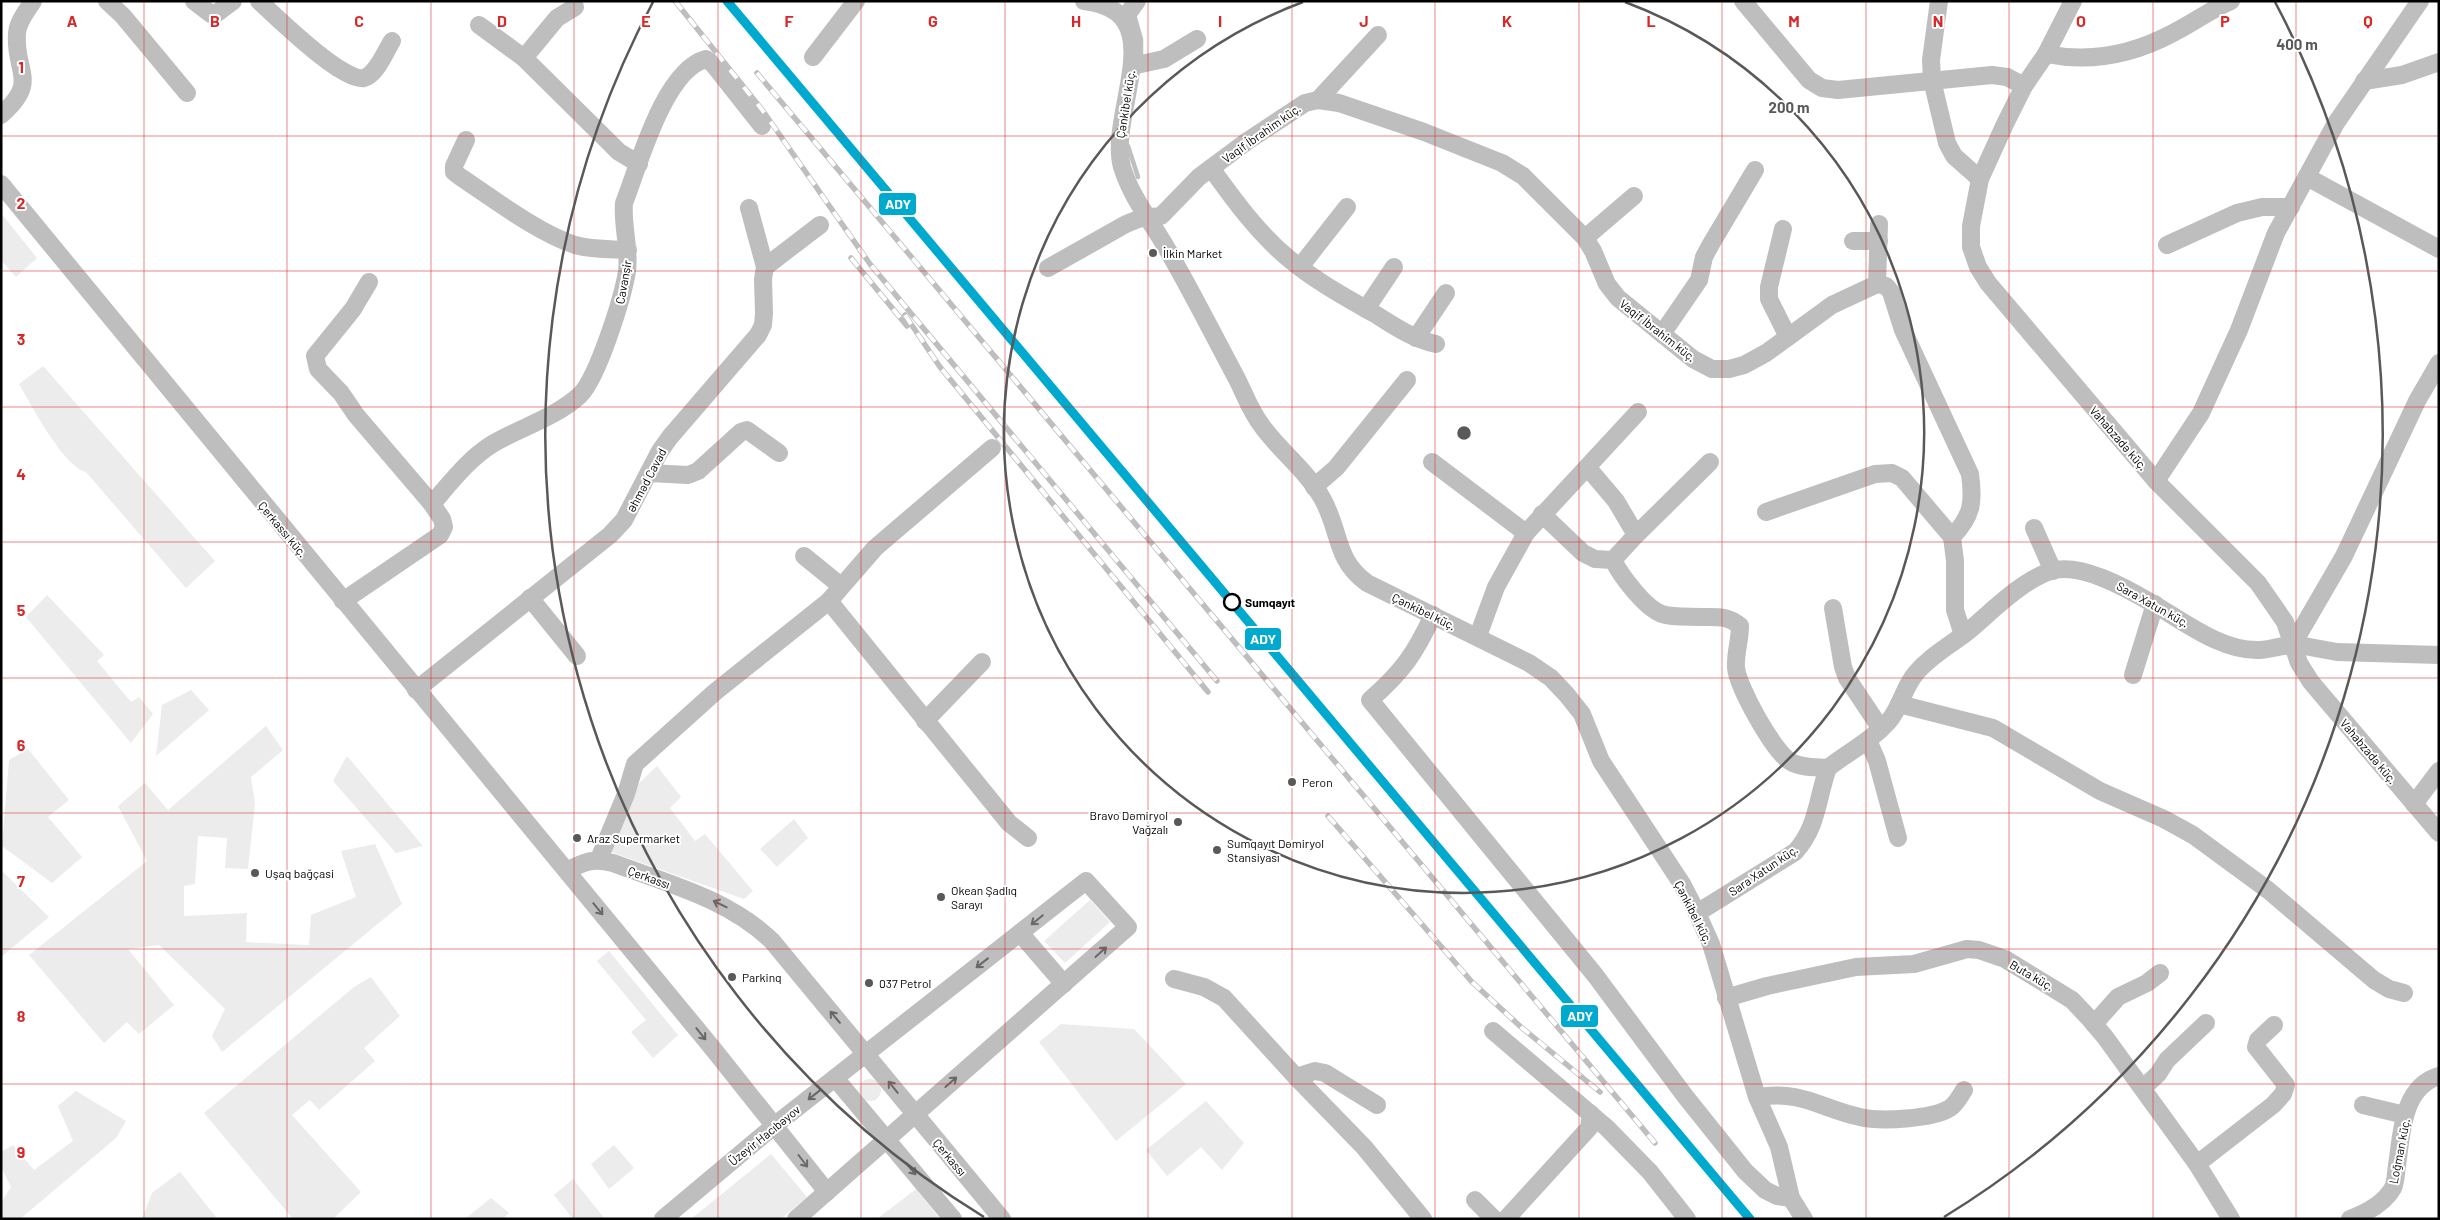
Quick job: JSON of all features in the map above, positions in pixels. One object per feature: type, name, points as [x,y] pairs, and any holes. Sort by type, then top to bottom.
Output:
[{"type":"street","points":[[1,115],[17,102],[22,92],[17,32],[20,21],[33,1]]},
{"type":"street","points":[[107,1],[124,16],[187,93]]},
{"type":"street","points":[[194,1],[210,14],[217,13],[233,1]]},
{"type":"street","points":[[259,1],[312,49],[352,77],[363,78],[371,74],[392,41]]},
{"type":"street","points":[[813,57],[856,1]]},
{"type":"street","points":[[1084,1],[1098,3],[1111,8],[1124,19],[1137,1]]},
{"type":"street","points":[[1743,1],[1809,80],[1822,88],[1838,90],[1992,75],[2007,77],[2024,86]]},
{"type":"street","points":[[1939,1],[1931,60],[1932,80],[1948,143],[1954,156],[1980,179]]},
{"type":"street","name":"Vahabzadə küç.","points":[[2073,1],[2046,54],[2024,86],[2004,124],[1980,179],[1971,226],[1971,248],[1978,267],[1988,283],[2156,481],[2258,583],[2285,622],[2299,664],[2311,682],[2439,834]]},
{"type":"street","points":[[2046,54],[2071,59],[2094,59],[2145,46],[2174,33],[2210,10],[2231,1]]},
{"type":"street","points":[[2156,481],[2200,413],[2239,330],[2276,233],[2306,177],[2336,123],[2420,1]]},
{"type":"street","points":[[524,58],[557,18],[574,7]]},
{"type":"street","name":"Çənkibel küç.","points":[[1124,19],[1132,36],[1132,66],[1119,136],[1119,154],[1130,187],[1146,217],[1171,255],[1254,414],[1322,498],[1344,557],[1353,572],[1367,583],[1478,636],[1529,663],[1551,678],[1582,714],[1601,761],[1682,884],[1698,913],[1711,944],[1757,1097],[1778,1148],[1791,1198],[1804,1219]]},
{"type":"street","points":[[479,25],[524,58],[618,152],[639,164]]},
{"type":"street","points":[[1318,100],[1378,35]]},
{"type":"street","points":[[1132,66],[1164,59],[1197,39]]},
{"type":"street","name":"Cavanşir","points":[[432,504],[453,479],[483,450],[571,402],[589,383],[616,317],[627,272],[628,250],[623,216],[624,203],[666,96],[679,77],[699,60],[706,59],[713,64],[762,126]]},
{"type":"street","points":[[2364,80],[2402,75],[2439,62]]},
{"type":"street","name":"Vaqif İbrahim küç.","points":[[1048,268],[1126,224],[1146,217],[1161,216],[1211,168],[1305,103],[1318,100],[1339,103],[1424,132],[1502,163],[1523,176],[1585,238],[1593,251],[1607,284],[1618,298],[1693,359],[1712,369],[1729,369],[1766,353],[1832,305],[1878,284]]},
{"type":"street","points":[[466,140],[454,166],[454,172],[459,176],[529,222],[573,244],[592,249],[628,250]]},
{"type":"street","points":[[1211,168],[1240,209],[1287,258],[1325,285],[1416,338],[1436,344]]},
{"type":"street","points":[[1662,334],[1699,280],[1704,258],[1711,244],[1755,170]]},
{"type":"street","points":[[2306,177],[2439,249]]},
{"type":"street","name":"Çerkassı küç.","points":[[1,184],[567,871]]},
{"type":"street","points":[[1585,238],[1634,196]]},
{"type":"street","points":[[1300,267],[1347,207]]},
{"type":"street","points":[[2167,244],[2237,213],[2262,207],[2291,207]]},
{"type":"street","name":"Əhməd Cavad","points":[[416,690],[610,535],[624,520],[670,438],[758,335],[763,325],[763,279],[765,267],[749,208]]},
{"type":"street","points":[[765,267],[820,225]]},
{"type":"street","points":[[1783,229],[1769,287],[1770,299],[1788,337]]},
{"type":"street","points":[[1853,241],[1879,232],[1878,284],[1886,286],[1891,292],[1903,330],[1970,474],[1972,492],[1970,511],[1963,524],[1952,537]]},
{"type":"street","points":[[1366,309],[1394,267]]},
{"type":"street","points":[[343,601],[440,534],[444,527],[442,519],[432,504],[356,415],[340,393],[318,370],[316,356],[353,309],[368,282]]},
{"type":"street","points":[[1416,338],[1446,293]]},
{"type":"street","points":[[2439,363],[2417,401],[2344,556],[2293,644],[2336,652],[2439,655]]},
{"type":"street","points":[[1314,487],[1336,468],[1407,380]]},
{"type":"street","points":[[1478,636],[1496,587],[1526,533],[1638,412]]},
{"type":"street","points":[[649,473],[681,475],[698,471],[741,432],[747,430],[778,453]]},
{"type":"street","points":[[827,1192],[775,1125],[567,871],[586,860],[599,859],[626,794],[635,764],[715,692],[830,601],[875,548],[992,448]]},
{"type":"street","points":[[1432,462],[1526,533]]},
{"type":"street","points":[[1613,560],[1710,462]]},
{"type":"street","points":[[1588,468],[1616,500],[1636,535]]},
{"type":"street","points":[[1766,512],[1874,474],[1892,473],[1902,478],[1952,537],[1955,561],[1955,610],[1963,635]]},
{"type":"street","points":[[1542,514],[1583,553],[1595,559],[1613,560]]},
{"type":"street","points":[[2034,528],[2052,571]]},
{"type":"street","points":[[804,556],[841,586]]},
{"type":"street","points":[[1613,560],[1617,568],[1648,606],[1662,614],[1722,616],[1740,626],[1736,668],[1755,713],[1780,756],[1792,764],[1828,768]]},
{"type":"street","name":"Sara Xatun küç.","points":[[1698,913],[1795,852],[1806,840],[1814,820],[1828,768],[1890,721],[1907,685],[1931,657],[1963,635],[2002,602],[2035,579],[2052,571],[2076,571],[2100,577],[2127,588],[2212,637],[2239,648],[2259,650],[2293,644]]},
{"type":"street","points":[[530,598],[577,656]]},
{"type":"street","points":[[830,601],[1009,823],[1028,838]]},
{"type":"street","points":[[2133,675],[2155,604]]},
{"type":"street","points":[[1833,608],[1845,672],[1874,735],[1877,761],[1898,838]]},
{"type":"street","points":[[1433,616],[1408,663],[1396,678],[1370,700],[1595,975],[1685,1096],[1745,1171],[1764,1190],[1777,1196],[1791,1198]]},
{"type":"street","points":[[925,721],[982,662]]},
{"type":"street","points":[[1899,704],[1993,728],[2100,791],[2164,819],[2193,835],[2268,890],[2374,980],[2388,989],[2404,993]]},
{"type":"street","points":[[2414,804],[2439,771]]},
{"type":"street","name":"Çerkassı","points":[[599,859],[716,902],[744,916],[772,941],[1002,1219]]},
{"type":"street","name":"Üzeyir Hacıbəyov","points":[[663,1219],[775,1125],[1086,881],[1128,927],[1064,984]]},
{"type":"street","points":[[796,1219],[1064,984],[1020,933]]},
{"type":"street","name":"Buta küç.","points":[[1726,998],[1767,986],[1856,967],[1914,964],[1966,949],[1979,950],[2005,959],[2052,986],[2072,1000],[2094,1024],[2198,1164],[2231,1219]]},
{"type":"street","points":[[2094,1024],[2118,997],[2147,983],[2160,973]]},
{"type":"street","points":[[1174,979],[1204,987],[1224,998],[1296,1077],[1364,1147],[1423,1219]]},
{"type":"street","points":[[2143,1088],[2158,1074],[2167,1060],[2206,1023]]},
{"type":"street","points":[[2198,1164],[2273,1105],[2283,1094],[2286,1085],[2256,1047],[2258,1040],[2274,1025]]},
{"type":"street","points":[[1493,1031],[1591,1114],[1650,1172],[1687,1219]]},
{"type":"street","points":[[1296,1077],[1315,1072],[1325,1073],[1377,1105]]},
{"type":"street","name":"Loğman küç.","points":[[2354,1218],[2375,1207],[2387,1196],[2394,1186],[2405,1115],[2414,1094],[2423,1083],[2439,1076]]},
{"type":"street","points":[[835,1078],[953,1219]]},
{"type":"street","points":[[1757,1097],[1786,1094],[1811,1100],[1862,1118],[1886,1119],[1942,1112],[1952,1107],[1964,1090]]},
{"type":"street","points":[[2363,1105],[2405,1115]]},
{"type":"street","points":[[1506,1219],[1589,1128],[1591,1114]]},
{"type":"street","points":[[1475,1200],[1494,1219]]},
{"type":"shaded area","points":[[1,213],[37,258],[16,277],[1,260]]},
{"type":"shaded area","points":[[43,366],[215,561],[186,588],[86,472],[68,459],[49,434],[19,384]]},
{"type":"shaded area","points":[[47,595],[104,655],[97,661],[131,702],[139,697],[153,714],[131,743],[26,617]]},
{"type":"shaded area","points":[[191,690],[209,710],[156,756],[162,705]]},
{"type":"shaded area","points":[[266,726],[283,750],[251,777],[255,804],[248,869],[225,868],[227,838],[198,836],[195,884],[184,886],[184,916],[247,913],[246,942],[309,945],[311,915],[356,897],[341,851],[375,844],[402,904],[222,1052],[212,1036],[225,1009],[159,945],[128,949],[174,1005],[139,1034],[127,1022],[104,1043],[29,955],[147,861],[118,806],[145,783],[168,810]]},
{"type":"shaded area","points":[[28,749],[69,800],[48,817],[82,857],[52,883],[2,846],[9,760]]},
{"type":"shaded area","points":[[347,756],[423,846],[396,853],[333,781]]},
{"type":"shaded area","points":[[657,766],[681,797],[670,808],[695,841],[705,834],[753,891],[744,899],[611,852],[635,787]]},
{"type":"shaded area","points":[[794,819],[808,838],[777,867],[760,849]]},
{"type":"shaded area","points":[[1,870],[49,917],[1,957]]},
{"type":"shaded area","points":[[1090,900],[1110,922],[1065,963],[1044,941]]},
{"type":"shaded area","points":[[609,951],[678,1035],[653,1058],[631,1032],[646,1020],[597,961]]},
{"type":"shaded area","points":[[371,977],[400,1016],[364,1048],[375,1061],[319,1110],[310,1100],[292,1115],[361,1192],[333,1219],[293,1219],[204,1113],[354,987]]},
{"type":"shaded area","points":[[1061,1024],[1134,1029],[1186,1084],[1116,1141],[1039,1042]]},
{"type":"shaded area","points":[[870,1079],[878,1082],[881,1090],[878,1098],[870,1101],[862,1098],[859,1090],[862,1082]]},
{"type":"shaded area","points":[[76,1091],[126,1121],[116,1138],[20,1219],[1,1219],[1,1203],[11,1187],[1,1167],[1,1152],[13,1145],[34,1170],[73,1141],[58,1106]]},
{"type":"shaded area","points":[[1206,1101],[1244,1143],[1222,1170],[1201,1147],[1167,1176],[1146,1150]]},
{"type":"shaded area","points":[[614,1145],[634,1168],[609,1189],[591,1164]]},
{"type":"shaded area","points":[[771,1154],[807,1197],[781,1219],[691,1219]]},
{"type":"shaded area","points":[[180,1172],[216,1217],[213,1219],[142,1219],[152,1193]]},
{"type":"shaded area","points":[[573,1179],[605,1219],[573,1219],[554,1195]]},
{"type":"shaded area","points":[[916,1189],[940,1219],[877,1219]]},
{"type":"shaded area","points":[[491,1198],[509,1213],[502,1219],[465,1219]]},
{"type":"waterway","points":[[1135,18],[1141,39],[1141,58]]},
{"type":"waterway","points":[[1128,146],[1138,177]]},
{"type":"railway","points":[[675,1],[763,111],[870,264],[1217,681]]},
{"type":"railway","points":[[757,73],[1655,1143]]},
{"type":"railway","points":[[851,258],[907,326]]},
{"type":"railway","points":[[905,315],[940,367],[1208,692]]},
{"type":"railway","points":[[1328,816],[1472,982],[1521,1027],[1600,1092]]},
{"type":"transit line","name":"ADY","points":[[727,1],[1750,1219]]},
{"type":"place","name":"İlkin Market","points":[[1153,253]]},
{"type":"place","name":"Sumqayıt","points":[[1232,602]]},
{"type":"place","name":"Peron","points":[[1292,782]]},
{"type":"place","name":"Bravo Dəmiryol Vağzalı","points":[[1178,822]]},
{"type":"place","name":"Araz Supermarket","points":[[577,838]]},
{"type":"place","name":"Sumqayıt Dəmiryol Stansiyası","points":[[1217,850]]},
{"type":"place","name":"Uşaq bağçasi","points":[[255,873]]},
{"type":"place","name":"Okean Şadlıq Sarayı","points":[[941,897]]},
{"type":"place","name":"Parkinq","points":[[732,977]]},
{"type":"place","name":"037 Petrol","points":[[869,983]]}]
